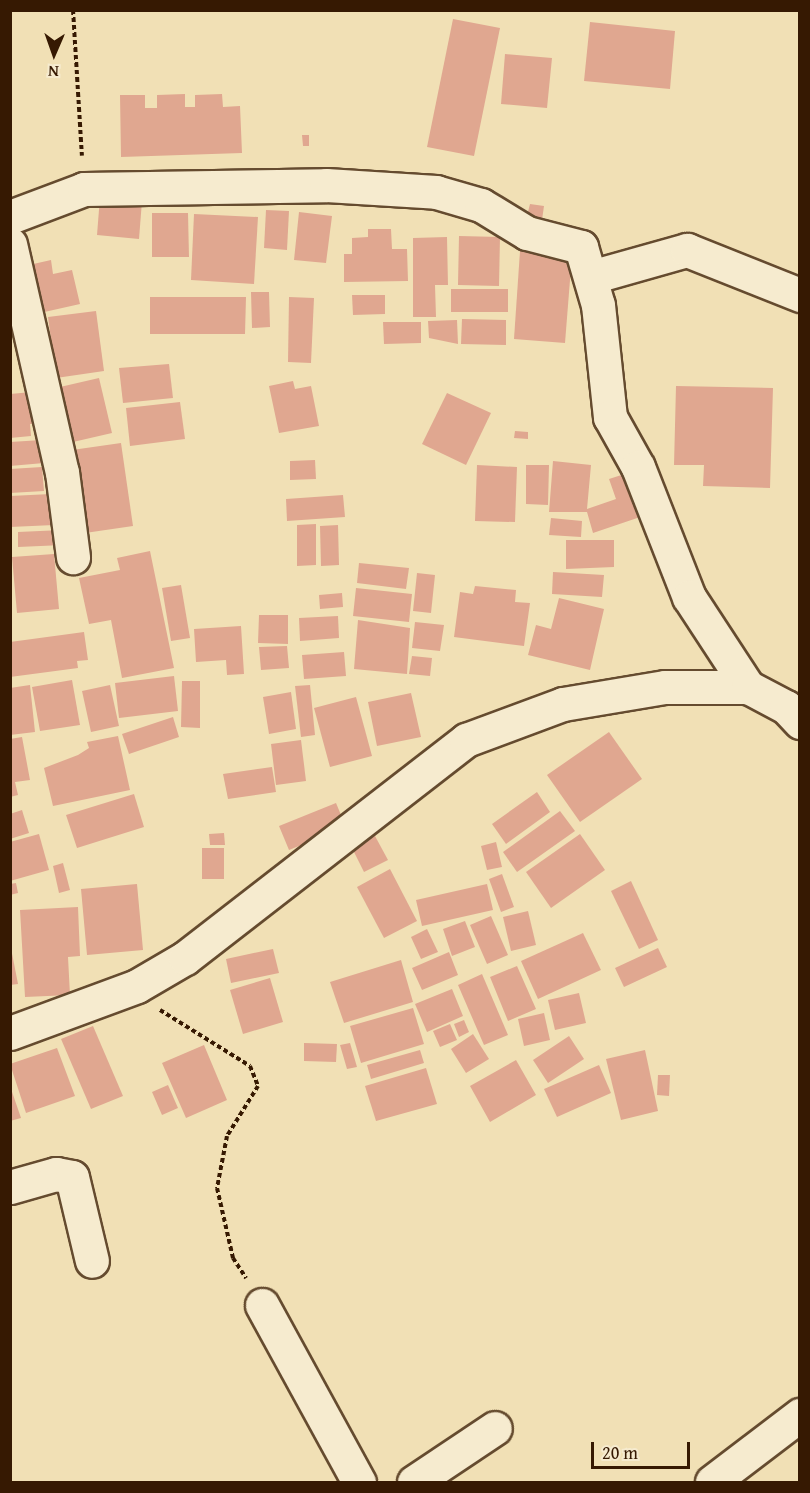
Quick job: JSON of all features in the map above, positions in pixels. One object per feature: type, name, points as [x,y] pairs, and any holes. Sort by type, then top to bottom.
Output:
[{"type":"street","points":[[10,218],[84,189],[274,182],[436,192],[481,205],[527,233],[582,248],[591,277],[610,417],[638,467],[688,597],[748,687]]},
{"type":"street","points":[[10,244],[62,472],[73,557]]},
{"type":"street","points":[[591,277],[687,250],[707,254],[800,296]]},
{"type":"street","points":[[10,1033],[130,989],[185,958],[466,740],[563,704],[664,687],[748,687],[786,707],[800,722]]},
{"type":"street","points":[[10,1187],[56,1174],[72,1178],[92,1261]]},
{"type":"street","points":[[262,1305],[360,1482]]},
{"type":"street","points":[[712,1482],[800,1416]]},
{"type":"street","points":[[414,1482],[495,1428]]},
{"type":"path","points":[[73,10],[84,189]]},
{"type":"path","points":[[130,989],[250,1066],[258,1086],[227,1136],[217,1188],[233,1258],[262,1305]]},
{"type":"building","points":[[453,19],[500,28],[474,156],[427,147]]},
{"type":"building","points":[[590,22],[675,31],[670,89],[584,81]]},
{"type":"building","points":[[505,54],[552,58],[547,108],[501,104]]},
{"type":"building","points":[[185,94],[185,107],[195,107],[195,95],[222,94],[223,107],[240,106],[242,153],[121,157],[120,95],[145,95],[145,108],[157,108],[157,95]]},
{"type":"building","points":[[302,135],[309,135],[309,146],[303,146]]},
{"type":"building","points":[[100,197],[142,201],[139,239],[97,235]]},
{"type":"building","points":[[530,204],[544,206],[542,220],[528,212]]},
{"type":"building","points":[[266,210],[289,211],[287,250],[264,248]]},
{"type":"building","points":[[299,212],[332,216],[326,263],[294,260]]},
{"type":"building","points":[[152,213],[188,213],[189,257],[152,257]]},
{"type":"building","points":[[194,214],[258,217],[254,284],[191,280]]},
{"type":"building","points":[[368,229],[391,229],[392,249],[407,249],[408,281],[344,282],[344,254],[352,254],[352,238],[368,237]]},
{"type":"building","points":[[459,236],[500,237],[499,286],[458,285]]},
{"type":"building","points":[[447,237],[448,285],[435,285],[436,317],[413,317],[413,238]]},
{"type":"building","points":[[520,251],[572,255],[565,343],[514,339]]},
{"type":"building","points":[[51,260],[53,274],[72,270],[80,304],[31,315],[20,267]]},
{"type":"building","points":[[451,289],[508,289],[508,312],[451,312]]},
{"type":"building","points":[[251,292],[269,292],[270,327],[252,328]]},
{"type":"building","points":[[352,295],[385,295],[385,314],[353,315]]},
{"type":"building","points":[[150,297],[246,297],[245,334],[150,334]]},
{"type":"building","points":[[289,297],[314,298],[311,363],[288,362]]},
{"type":"building","points":[[96,311],[104,371],[56,378],[48,317]]},
{"type":"building","points":[[462,319],[506,320],[506,345],[461,344]]},
{"type":"building","points":[[457,320],[458,344],[429,338],[428,321]]},
{"type":"building","points":[[383,322],[421,322],[421,343],[384,344]]},
{"type":"building","points":[[169,364],[173,398],[123,403],[119,368]]},
{"type":"building","points":[[99,378],[112,433],[60,445],[47,390]]},
{"type":"building","points":[[293,381],[295,389],[311,386],[319,426],[279,433],[269,386]]},
{"type":"building","points":[[676,386],[773,388],[770,488],[703,486],[704,465],[674,465]]},
{"type":"building","points":[[32,392],[42,423],[30,424],[31,436],[10,438],[10,394]]},
{"type":"building","points":[[447,393],[491,413],[466,465],[422,444]]},
{"type":"building","points":[[180,402],[185,439],[130,446],[126,408]]},
{"type":"building","points":[[515,431],[528,432],[528,439],[514,438]]},
{"type":"building","points":[[42,440],[44,463],[10,466],[10,442]]},
{"type":"building","points":[[121,443],[133,526],[85,533],[72,450]]},
{"type":"building","points":[[315,460],[316,479],[290,480],[290,461]]},
{"type":"building","points":[[553,461],[591,465],[587,509],[616,499],[609,479],[634,471],[649,514],[593,533],[587,512],[549,512]]},
{"type":"building","points":[[477,465],[517,467],[515,522],[475,521]]},
{"type":"building","points":[[526,465],[549,465],[548,505],[526,504]]},
{"type":"building","points":[[42,467],[44,491],[10,493],[10,469]]},
{"type":"building","points":[[51,494],[54,525],[10,527],[10,496]]},
{"type":"building","points":[[343,495],[345,517],[287,521],[286,499]]},
{"type":"building","points":[[551,518],[582,521],[581,537],[549,535]]},
{"type":"building","points":[[316,524],[316,565],[297,566],[297,525]]},
{"type":"building","points":[[338,525],[339,565],[321,566],[320,526]]},
{"type":"building","points":[[62,530],[63,545],[18,547],[18,532]]},
{"type":"building","points":[[566,540],[614,540],[614,567],[566,569]]},
{"type":"building","points":[[150,551],[174,668],[122,678],[111,620],[89,624],[79,578],[120,570],[117,558]]},
{"type":"building","points":[[54,554],[59,609],[17,613],[12,557]]},
{"type":"building","points":[[359,563],[409,568],[406,589],[357,583]]},
{"type":"building","points":[[553,572],[604,575],[602,597],[552,594]]},
{"type":"building","points":[[417,573],[435,575],[431,613],[413,611]]},
{"type":"building","points":[[181,585],[190,638],[171,641],[162,588]]},
{"type":"building","points":[[475,586],[516,590],[515,602],[530,603],[524,646],[454,637],[460,592],[473,594]]},
{"type":"building","points":[[356,588],[412,594],[409,622],[353,616]]},
{"type":"building","points":[[342,593],[343,607],[320,609],[319,595]]},
{"type":"building","points":[[559,598],[604,609],[590,670],[528,655],[536,625],[551,629]]},
{"type":"building","points":[[259,615],[288,615],[288,644],[258,643]]},
{"type":"building","points":[[338,616],[339,638],[300,641],[299,618]]},
{"type":"building","points":[[358,620],[410,628],[407,674],[354,669]]},
{"type":"building","points":[[415,622],[444,625],[440,651],[412,648]]},
{"type":"building","points":[[241,626],[244,674],[227,675],[226,660],[196,662],[194,629]]},
{"type":"building","points":[[84,632],[88,660],[77,661],[78,668],[10,677],[10,642]]},
{"type":"building","points":[[287,646],[289,668],[261,670],[259,647]]},
{"type":"building","points":[[344,652],[346,676],[304,679],[302,655]]},
{"type":"building","points":[[412,656],[432,658],[430,676],[409,674]]},
{"type":"building","points":[[174,676],[178,711],[119,718],[115,683]]},
{"type":"building","points":[[72,680],[80,725],[40,731],[32,687]]},
{"type":"building","points":[[182,681],[200,681],[200,728],[181,727]]},
{"type":"building","points":[[30,685],[35,732],[10,735],[10,688]]},
{"type":"building","points":[[110,685],[119,726],[91,732],[82,691]]},
{"type":"building","points":[[310,685],[315,735],[301,737],[295,686]]},
{"type":"building","points":[[291,692],[296,729],[269,734],[263,697]]},
{"type":"building","points":[[411,693],[421,737],[377,746],[368,702]]},
{"type":"building","points":[[356,697],[372,756],[330,767],[314,708]]},
{"type":"building","points":[[173,717],[179,737],[129,754],[122,734]]},
{"type":"building","points":[[609,732],[642,779],[580,822],[547,775]]},
{"type":"building","points":[[118,736],[130,790],[53,806],[44,768],[78,755],[89,748],[87,742]]},
{"type":"building","points":[[22,737],[30,780],[15,782],[18,795],[10,797],[10,739]]},
{"type":"building","points":[[301,740],[306,781],[276,785],[271,744]]},
{"type":"building","points":[[272,767],[276,792],[228,799],[223,774]]},
{"type":"building","points":[[537,792],[550,812],[506,844],[492,824]]},
{"type":"building","points":[[134,794],[144,827],[77,848],[66,815]]},
{"type":"building","points":[[336,803],[346,827],[289,850],[279,826]]},
{"type":"building","points":[[22,810],[29,833],[10,839],[10,814]]},
{"type":"building","points":[[560,811],[575,831],[517,872],[503,852]]},
{"type":"building","points":[[224,833],[225,845],[210,845],[209,834]]},
{"type":"building","points":[[39,834],[49,870],[10,881],[10,842]]},
{"type":"building","points":[[580,834],[605,870],[551,908],[526,872]]},
{"type":"building","points":[[375,836],[388,860],[364,872],[352,848]]},
{"type":"building","points":[[496,842],[502,867],[487,870],[481,846]]},
{"type":"building","points":[[202,848],[224,848],[224,879],[202,879]]},
{"type":"building","points":[[63,863],[70,890],[59,893],[53,866]]},
{"type":"building","points":[[390,869],[417,921],[384,938],[357,887]]},
{"type":"building","points":[[502,874],[514,907],[501,912],[489,879]]},
{"type":"building","points":[[631,881],[658,940],[639,949],[611,891]]},
{"type":"building","points":[[16,883],[18,893],[10,895],[10,884]]},
{"type":"building","points":[[137,884],[143,950],[87,955],[81,889]]},
{"type":"building","points":[[487,884],[493,910],[422,926],[416,900]]},
{"type":"building","points":[[78,907],[80,956],[68,957],[70,995],[25,997],[20,910]]},
{"type":"building","points":[[528,911],[536,945],[511,951],[503,917]]},
{"type":"building","points":[[491,916],[508,955],[487,964],[470,925]]},
{"type":"building","points":[[465,921],[475,947],[452,956],[443,929]]},
{"type":"building","points":[[427,929],[438,952],[421,959],[411,937]]},
{"type":"building","points":[[583,933],[601,970],[538,999],[521,961]]},
{"type":"building","points":[[10,943],[18,984],[10,985]]},
{"type":"building","points":[[658,948],[667,967],[624,987],[615,968]]},
{"type":"building","points":[[273,949],[279,973],[231,983],[226,959]]},
{"type":"building","points":[[449,952],[458,975],[422,990],[412,968]]},
{"type":"building","points":[[401,960],[413,1002],[344,1023],[330,982]]},
{"type":"building","points":[[517,966],[536,1009],[508,1021],[490,977]]},
{"type":"building","points":[[482,974],[508,1035],[484,1045],[458,985]]},
{"type":"building","points":[[270,978],[283,1022],[243,1034],[230,990]]},
{"type":"building","points":[[452,989],[463,1016],[427,1032],[415,1004]]},
{"type":"building","points":[[579,993],[586,1023],[555,1030],[548,1000]]},
{"type":"building","points":[[413,1008],[424,1044],[361,1063],[350,1026]]},
{"type":"building","points":[[544,1013],[550,1040],[524,1046],[518,1019]]},
{"type":"building","points":[[464,1020],[469,1032],[459,1037],[454,1024]]},
{"type":"building","points":[[450,1024],[457,1040],[440,1047],[433,1031]]},
{"type":"building","points":[[93,1026],[123,1096],[91,1109],[61,1039]]},
{"type":"building","points":[[473,1034],[489,1059],[466,1073],[451,1049]]},
{"type":"building","points":[[569,1036],[584,1059],[548,1083],[533,1060]]},
{"type":"building","points":[[304,1043],[337,1044],[336,1062],[304,1061]]},
{"type":"building","points":[[350,1043],[357,1067],[347,1069],[340,1045]]},
{"type":"building","points":[[204,1045],[227,1100],[186,1118],[162,1063]]},
{"type":"building","points":[[57,1048],[75,1096],[26,1113],[10,1064]]},
{"type":"building","points":[[420,1050],[424,1063],[371,1079],[367,1065]]},
{"type":"building","points":[[645,1050],[658,1111],[621,1120],[606,1059]]},
{"type":"building","points":[[516,1060],[536,1095],[490,1122],[470,1086]]},
{"type":"building","points":[[599,1065],[611,1093],[557,1117],[544,1089]]},
{"type":"building","points":[[426,1068],[437,1104],[376,1121],[365,1086]]},
{"type":"building","points":[[658,1075],[670,1075],[669,1096],[657,1095]]},
{"type":"building","points":[[168,1085],[178,1108],[162,1115],[152,1092]]},
{"type":"building","points":[[10,1086],[21,1118],[10,1121]]}]
